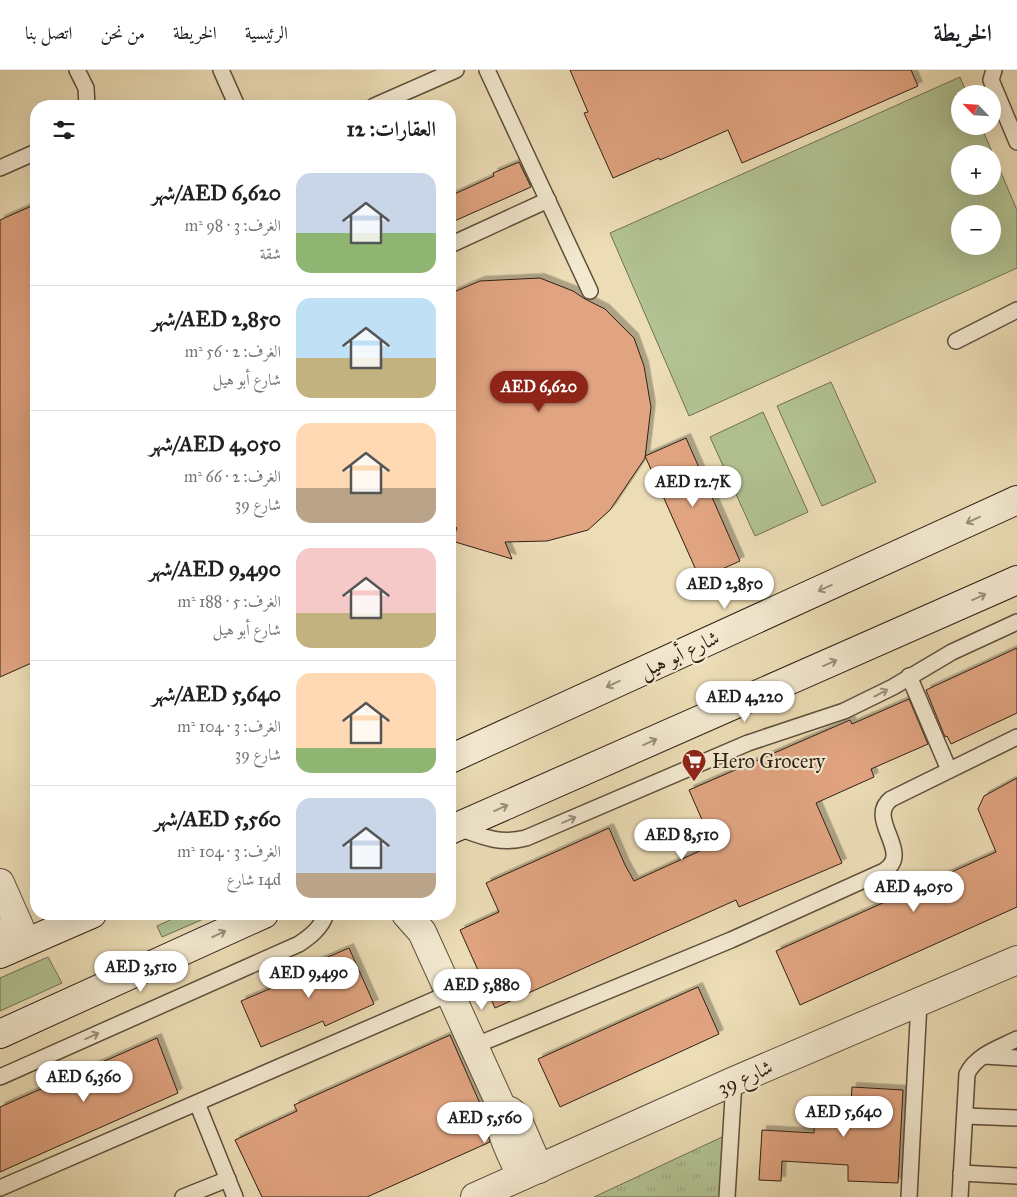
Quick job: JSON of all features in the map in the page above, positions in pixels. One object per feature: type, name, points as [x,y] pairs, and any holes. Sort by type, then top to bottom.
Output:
[{"type":"main road","name":"شارع أبو هيل","points":[[456,755],[1017,500]]},
{"type":"main road","points":[[456,829],[1017,580]]},
{"type":"main road","points":[[0,883],[8,945],[76,920]]},
{"type":"main road","points":[[0,1034],[251,920]]},
{"type":"main road","points":[[417,920],[502,1108],[500,1115],[502,1129],[530,1172]]},
{"type":"main road","name":"شارع 39","points":[[474,1197],[734,1081],[1017,960]]},
{"type":"lane","points":[[77,70],[86,88],[87,100]]},
{"type":"lane","points":[[221,70],[234,100]]},
{"type":"lane","points":[[388,100],[456,70]]},
{"type":"lane","points":[[487,70],[590,291]]},
{"type":"lane","points":[[994,70],[991,80],[1017,142]]},
{"type":"lane","points":[[0,168],[30,155]]},
{"type":"lane","points":[[456,242],[548,200]]},
{"type":"lane","points":[[956,341],[1017,310]]},
{"type":"lane","points":[[456,832],[501,841],[526,838],[763,737],[818,721],[844,711],[893,687],[952,652],[1017,622]]},
{"type":"lane","points":[[909,676],[949,770]]},
{"type":"lane","points":[[474,1046],[731,940],[884,871],[894,861],[895,854],[882,815],[886,803],[1017,737]]},
{"type":"lane","points":[[0,1077],[299,944],[314,934],[324,920]]},
{"type":"lane","points":[[0,1188],[450,994]]},
{"type":"lane","points":[[909,1197],[919,1002]]},
{"type":"lane","points":[[960,1197],[967,1074],[970,1068],[982,1056],[1017,1039]]},
{"type":"lane","points":[[982,1056],[1017,1058]]},
{"type":"lane","points":[[727,1197],[734,1081]]},
{"type":"lane","points":[[197,1103],[235,1197]]},
{"type":"lane","points":[[965,1116],[1017,1118]]},
{"type":"lane","points":[[961,1173],[1017,1176]]},
{"type":"lane","points":[[183,1197],[228,1179]]},
{"type":"green space","points":[[960,77],[963,85],[951,85],[951,135],[985,135],[989,145],[951,145],[951,195],[1001,195],[1001,173],[1017,210],[1017,268],[689,416],[610,233]]},
{"type":"green space","points":[[831,382],[876,482],[822,506],[777,406]]},
{"type":"green space","points":[[763,412],[808,512],[755,536],[710,437]]},
{"type":"green space","points":[[170,920],[201,920],[162,937],[157,926]]},
{"type":"green space","points":[[48,957],[62,983],[0,1011],[0,978]]},
{"type":"green space","points":[[737,1130],[733,1197],[594,1197]]},
{"type":"building","points":[[570,70],[911,70],[918,86],[742,163],[728,130],[613,178],[584,113],[588,112]]},
{"type":"building","points":[[519,162],[531,187],[456,220],[456,193],[494,176],[493,173]]},
{"type":"building","points":[[30,207],[30,664],[0,677],[0,220]]},
{"type":"building","points":[[540,278],[573,291],[605,309],[634,338],[644,366],[651,407],[645,458],[610,510],[588,530],[547,541],[505,542],[512,559],[456,542],[456,291],[480,281]]},
{"type":"building","points":[[686,438],[740,561],[700,579],[645,456]]},
{"type":"building","points":[[1017,648],[1017,713],[951,744],[947,736],[945,737],[926,690]]},
{"type":"building","points":[[909,699],[928,744],[871,769],[874,777],[816,803],[842,863],[739,907],[736,900],[495,1008],[460,930],[499,912],[486,883],[609,828],[634,881],[713,845],[689,790],[850,720],[852,724]]},
{"type":"building","points":[[1017,778],[1017,907],[800,1005],[776,951],[996,852],[978,809],[984,796]]},
{"type":"building","points":[[349,948],[374,1004],[325,1026],[323,1021],[261,1047],[241,1001],[303,975],[300,969]]},
{"type":"building","points":[[698,987],[719,1034],[560,1107],[538,1059]]},
{"type":"building","points":[[450,1035],[485,1115],[490,1142],[367,1197],[262,1197],[235,1140],[297,1111],[294,1105]]},
{"type":"building","points":[[157,1038],[178,1093],[0,1172],[0,1107]]},
{"type":"building","points":[[852,1087],[903,1090],[898,1183],[848,1181],[848,1165],[782,1161],[781,1181],[759,1180],[762,1130],[814,1133],[815,1103],[851,1104]]},
{"type":"place","name":"Hero Grocery","points":[[694,782]]}]
